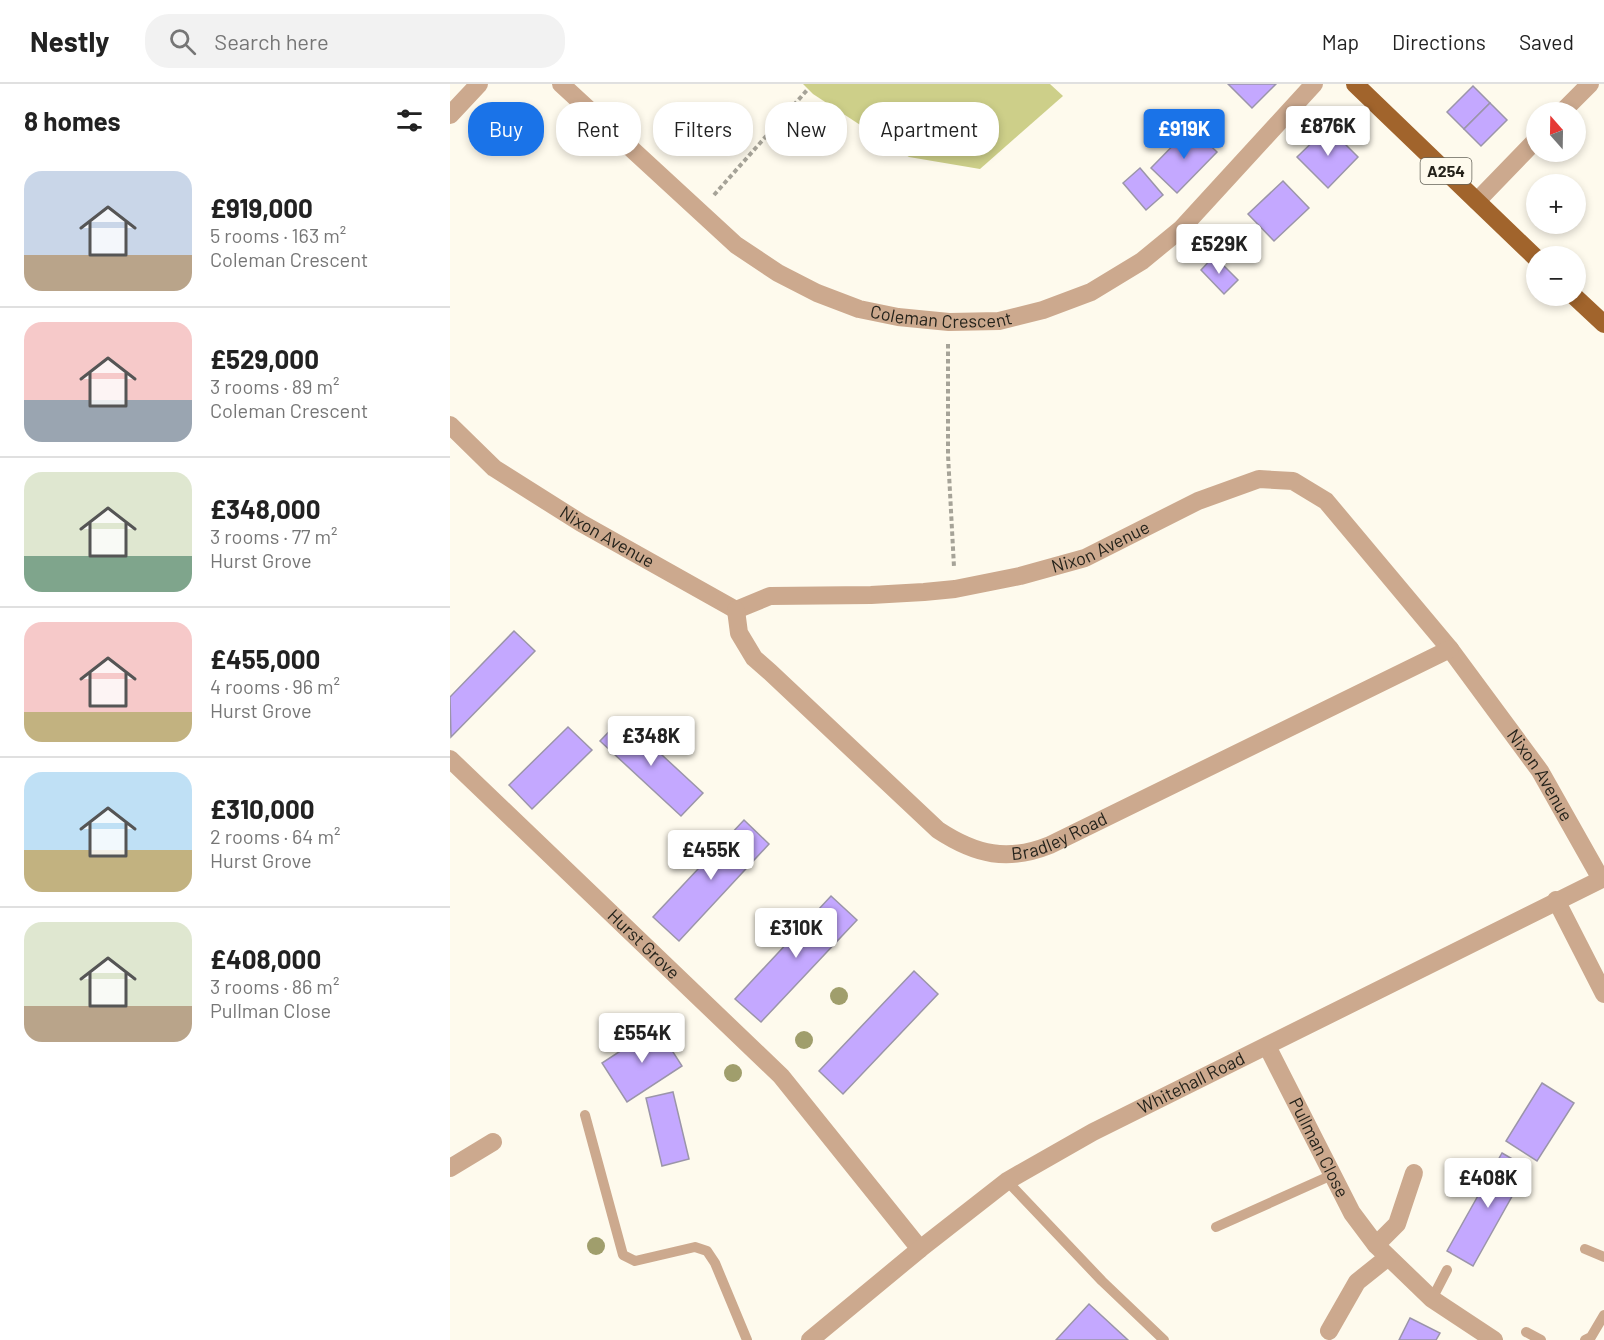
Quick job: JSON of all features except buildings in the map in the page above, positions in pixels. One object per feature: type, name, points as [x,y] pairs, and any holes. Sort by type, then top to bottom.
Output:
[{"type":"main road","name":"A254","points":[[1355,84],[1526,248]]},
{"type":"main road","points":[[1585,306],[1604,324]]},
{"type":"street","points":[[450,115],[479,84]]},
{"type":"street","name":"Coleman Crescent","points":[[561,84],[736,245],[778,273],[817,293],[859,309],[898,317],[949,322],[999,321],[1043,309],[1091,292],[1142,261],[1181,229],[1314,84]]},
{"type":"street","points":[[1572,102],[1590,84]]},
{"type":"street","points":[[1477,201],[1526,150]]},
{"type":"street","name":"Nixon Avenue","points":[[450,425],[494,468],[580,522],[736,610],[770,596],[871,596],[955,589],[1020,576],[1086,558],[1198,501],[1259,479],[1293,482],[1326,501],[1450,649],[1540,771],[1603,879]]},
{"type":"street","name":"Bradley Road","points":[[736,610],[739,633],[754,658],[938,830],[958,843],[997,855],[1030,853],[1050,845],[1450,649]]},
{"type":"street","name":"Hurst Grove","points":[[450,759],[781,1076],[921,1249]]},
{"type":"street","name":"Whitehall Road","points":[[810,1340],[1007,1181],[1093,1132],[1556,900],[1603,879]]},
{"type":"street","points":[[1556,900],[1604,994]]},
{"type":"street","name":"Pullman Close","points":[[1268,1046],[1352,1213],[1381,1251],[1432,1299],[1494,1340]]},
{"type":"street","points":[[450,1168],[493,1142]]},
{"type":"street","points":[[1329,1330],[1357,1282],[1381,1251],[1397,1224],[1414,1173]]},
{"type":"lane","points":[[585,1115],[622,1255],[635,1261],[695,1247],[706,1251],[715,1263],[747,1340]]},
{"type":"lane","points":[[1216,1227],[1332,1175]]},
{"type":"lane","points":[[1007,1181],[1102,1281],[1164,1340]]},
{"type":"lane","points":[[1585,1249],[1604,1257]]},
{"type":"lane","points":[[1432,1299],[1447,1270]]},
{"type":"lane","points":[[1585,1340],[1591,1336],[1604,1315]]},
{"type":"lane","points":[[1526,1332],[1541,1340]]},
{"type":"path","points":[[699,211],[808,89]]},
{"type":"path","points":[[949,322],[948,455],[955,589]]},
{"type":"green space","points":[[803,84],[1050,84],[1063,96],[999,152],[999,102],[859,102],[859,124],[847,116],[847,102],[825,102]]},
{"type":"green space","points":[[907,156],[995,156],[980,169]]}]
